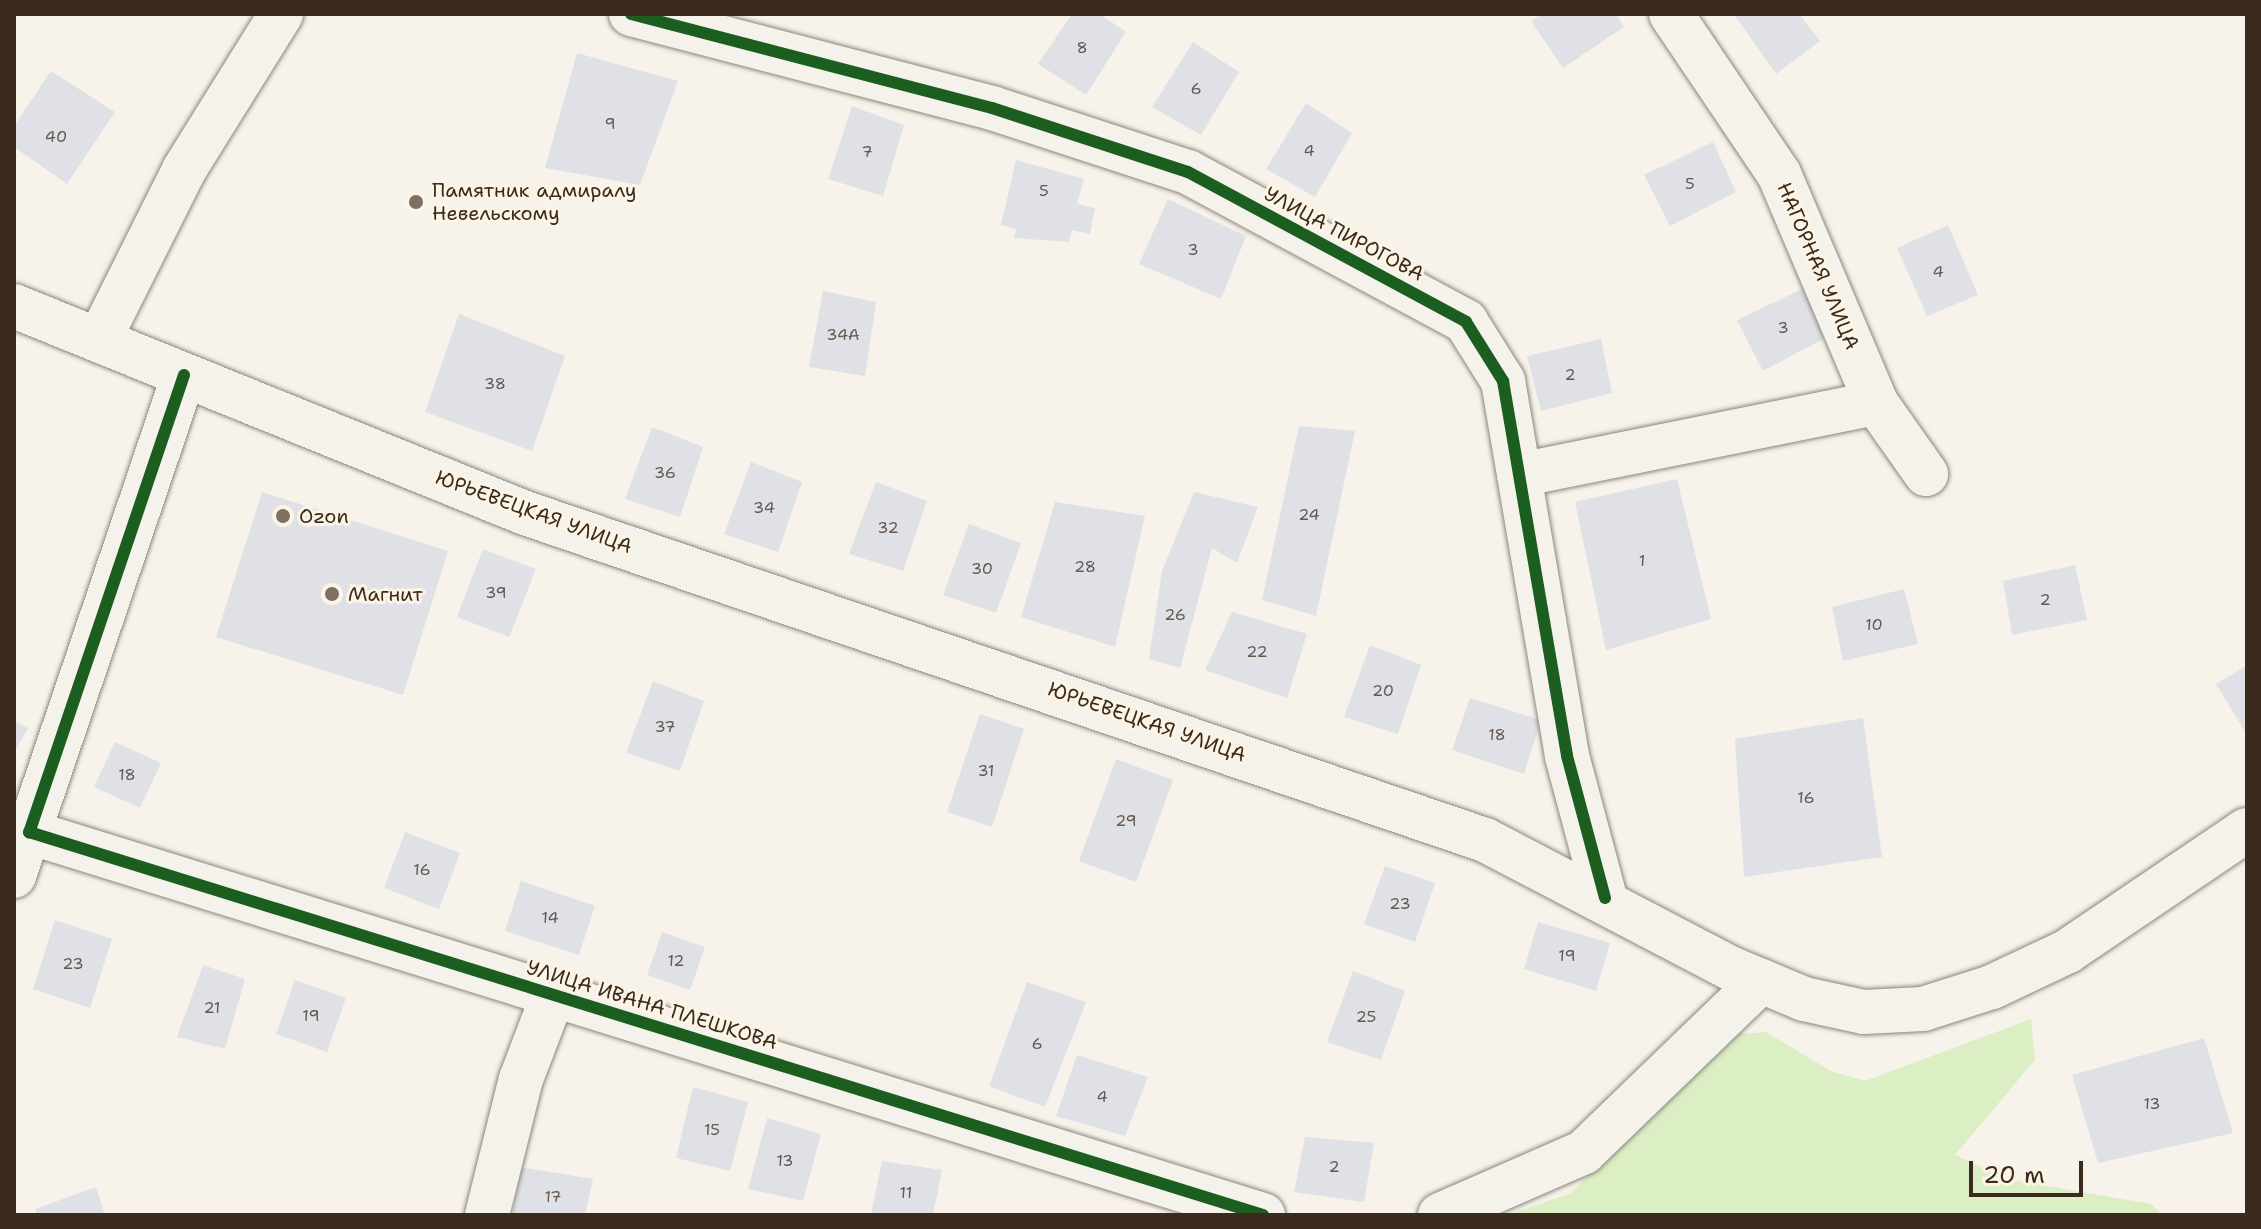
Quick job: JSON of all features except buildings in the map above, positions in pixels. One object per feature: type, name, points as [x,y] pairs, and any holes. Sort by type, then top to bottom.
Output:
[{"type":"street","points":[[99,340],[184,170],[281,14]]},
{"type":"street","name":"УЛИЦА ПИРОГОВА","points":[[631,14],[992,108],[1188,172],[1466,322],[1503,381],[1567,756],[1605,898]]},
{"type":"street","name":"НАГОРНАЯ УЛИЦА","points":[[1671,14],[1779,174],[1876,403],[1926,474]]},
{"type":"street","name":"ЮРЬЕВЕЦКАЯ УЛИЦА","points":[[14,306],[525,513],[1470,835],[1605,898],[1761,981],[1864,1012],[1923,1009],[2068,951],[2247,830]]},
{"type":"street","points":[[14,876],[184,375]]},
{"type":"street","points":[[1519,475],[1876,403]]},
{"type":"street","name":"УЛИЦА ИВАНА ПЛЕШКОВА","points":[[29,832],[1263,1215]]},
{"type":"street","points":[[1440,1215],[1584,1152],[1761,981]]},
{"type":"street","points":[[487,1215],[521,1079],[553,995]]},
{"type":"green space","points":[[2031,1019],[2035,1060],[1955,1155],[2011,1180],[2151,1204],[2163,1215],[1507,1215],[1571,1193],[1723,1035],[1766,1032],[1831,1071],[1865,1081]]},
{"type":"cycle path","points":[[631,14],[992,108],[1188,172],[1466,322],[1503,381],[1567,756],[1605,898]]},
{"type":"cycle path","points":[[184,375],[29,832],[1263,1215]]},
{"type":"place","name":"Памятник адмиралу Невельскому","points":[[416,202]]},
{"type":"place","name":"Ozon","points":[[283,516]]},
{"type":"place","name":"Магнит","points":[[332,594]]}]
